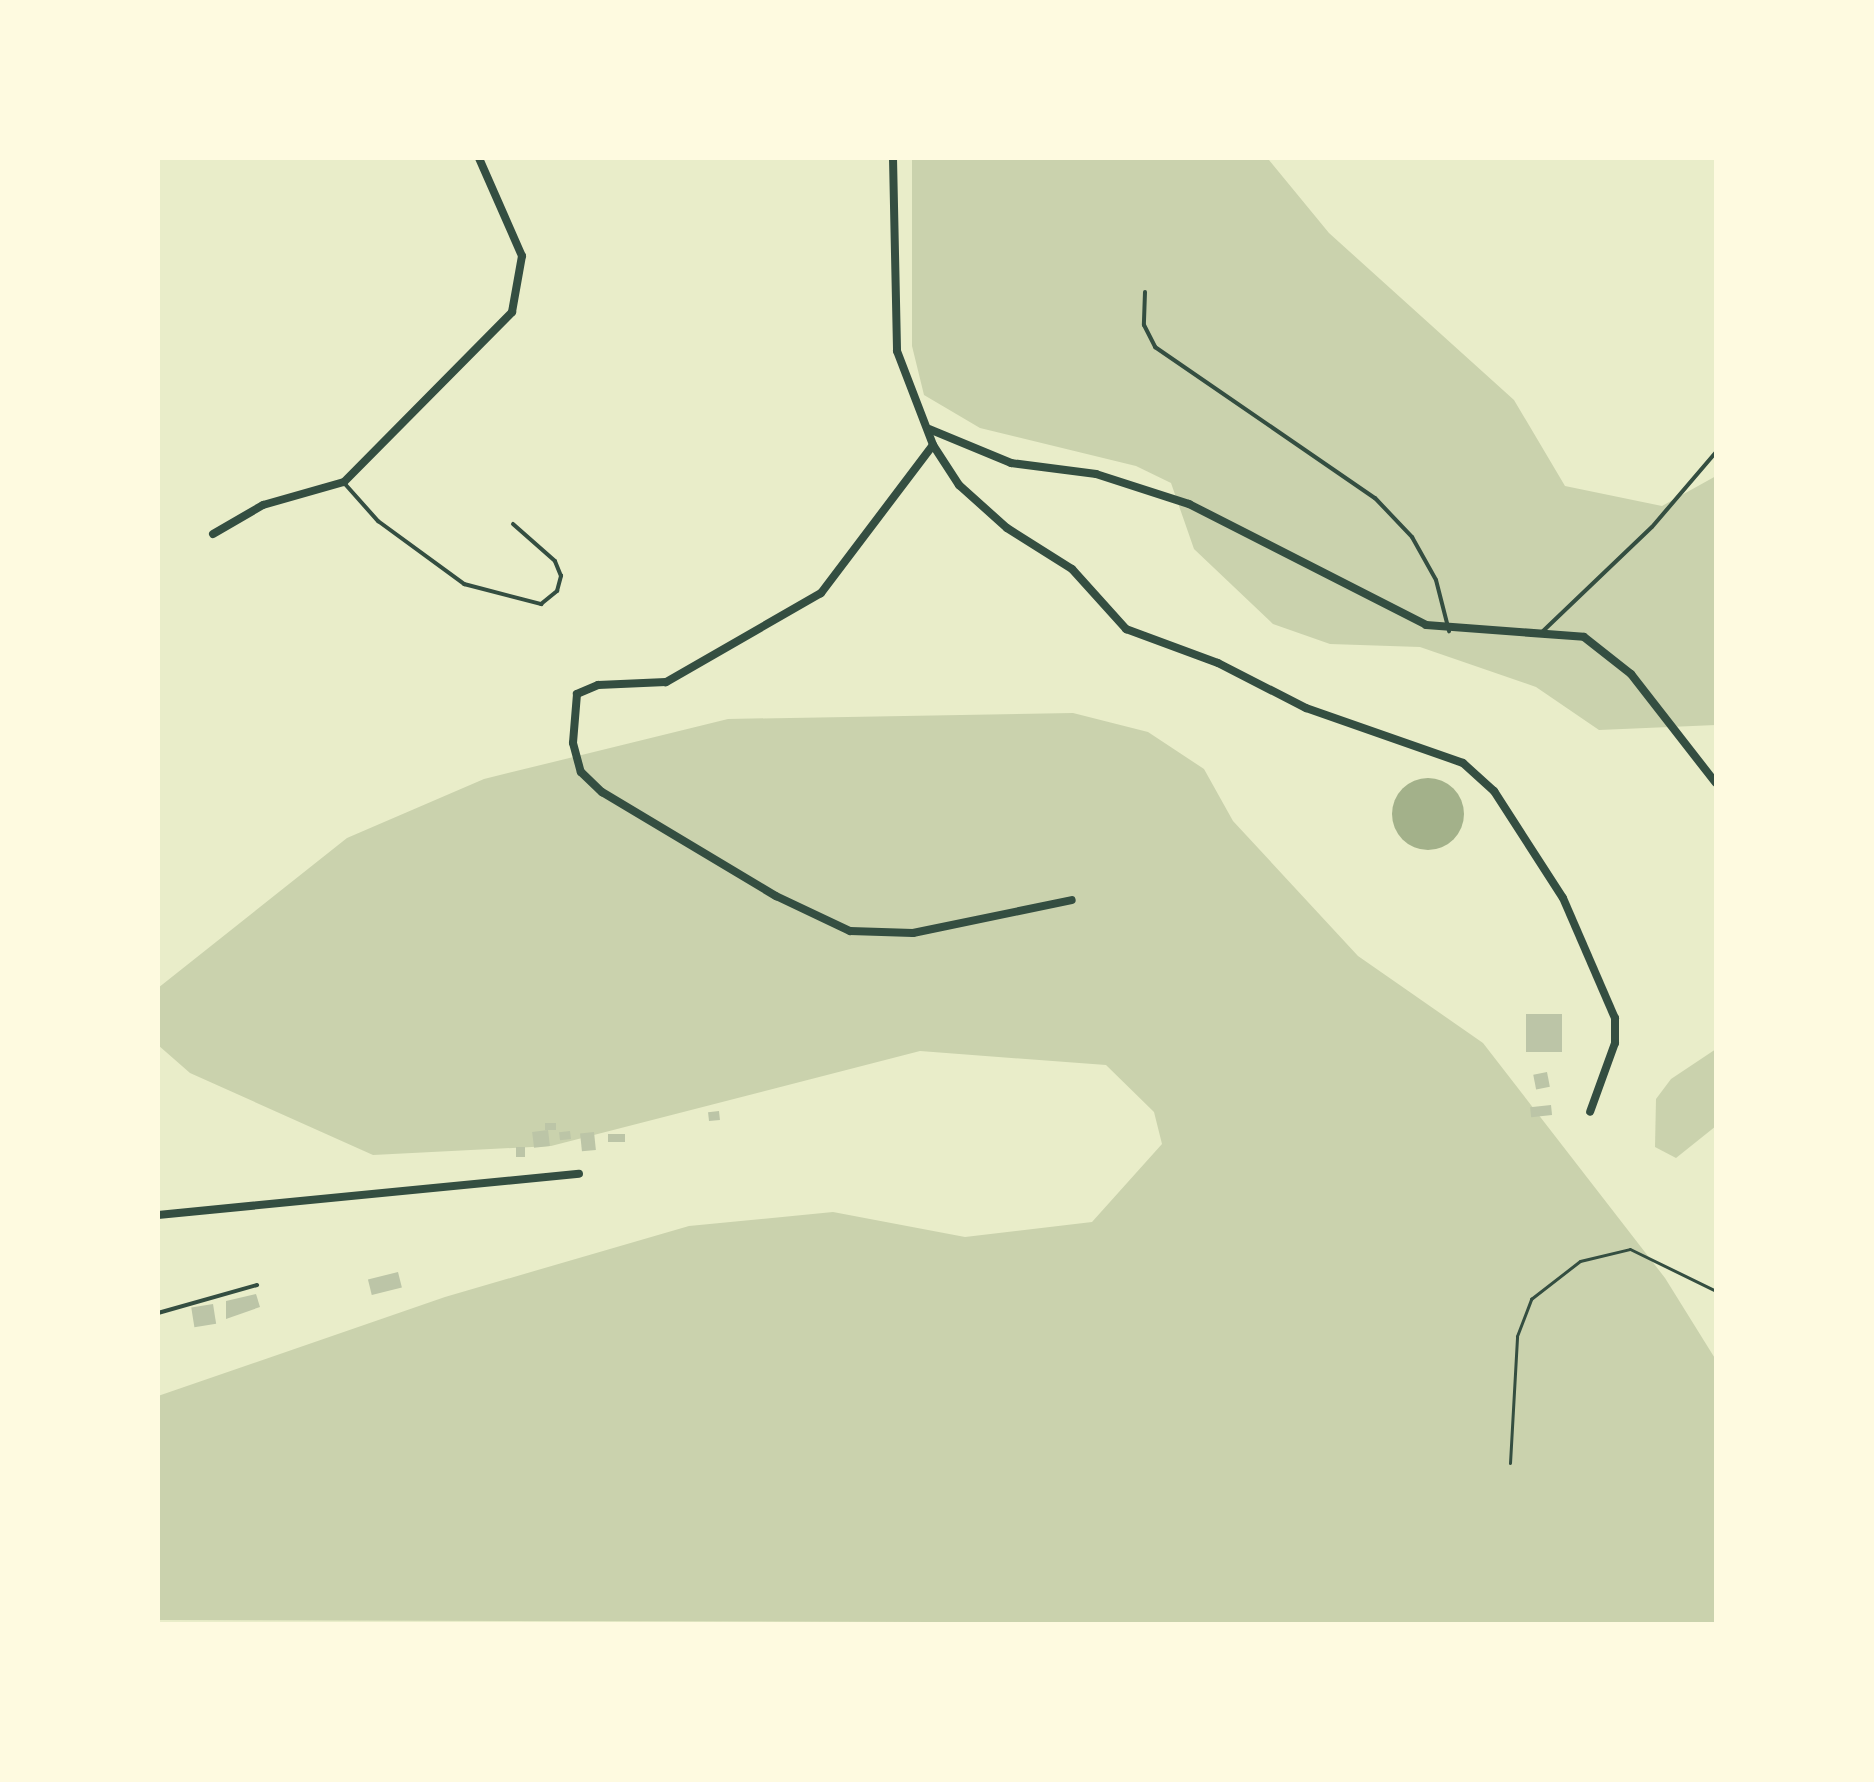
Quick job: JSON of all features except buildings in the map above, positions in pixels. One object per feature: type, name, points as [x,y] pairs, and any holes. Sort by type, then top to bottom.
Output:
[{"type":"street","points":[[213,534],[263,505],[344,482],[512,312],[522,256],[479,158]]},
{"type":"street","points":[[893,158],[897,351],[933,445],[959,485],[1007,528],[1072,569],[1126,629],[1218,663],[1306,708],[1463,763],[1494,791],[1563,898],[1615,1018],[1615,1043],[1590,1112]]},
{"type":"street","points":[[929,429],[1011,463],[1096,474],[1189,504],[1449,631],[1584,637],[1607,650],[1716,783]]},
{"type":"street","points":[[933,445],[821,593],[666,682],[598,685],[577,694],[573,743],[581,772],[602,792],[776,896],[850,931],[913,933],[1072,900]]},
{"type":"street","points":[[158,1215],[579,1174]]},
{"type":"lane","points":[[1145,292],[1144,325],[1155,347],[1375,498],[1412,537],[1436,580],[1449,631]]},
{"type":"lane","points":[[1539,635],[1652,527],[1716,452]]},
{"type":"lane","points":[[344,482],[378,521],[464,584],[541,604],[557,591],[561,576],[555,561],[513,524]]},
{"type":"lane","points":[[158,1313],[257,1285]]},
{"type":"path","points":[[1510,1463],[1517,1336],[1531,1299],[1580,1261],[1630,1249],[1716,1291]]},
{"type":"shaded area","points":[[912,158],[1269,160],[1329,233],[1514,400],[1565,486],[1662,506],[1716,476],[1716,725],[1599,730],[1536,687],[1420,647],[1330,644],[1273,624],[1194,549],[1171,483],[1136,466],[980,428],[924,395],[912,346]]},
{"type":"shaded area","points":[[1073,713],[1148,732],[1204,769],[1233,821],[1358,956],[1483,1043],[1665,1278],[1716,1360],[1716,1624],[160,1620],[158,1396],[445,1297],[689,1226],[833,1212],[965,1237],[1092,1222],[1162,1144],[1154,1112],[1106,1065],[920,1051],[551,1146],[373,1155],[190,1073],[158,1045],[158,988],[347,838],[484,779],[728,719]]},
{"type":"shaded area","points":[[1435,778],[1454,788],[1462,800],[1462,828],[1454,840],[1442,848],[1421,850],[1402,840],[1394,828],[1392,807],[1402,788],[1414,780]]},
{"type":"shaded area","points":[[1716,1049],[1716,1126],[1676,1158],[1655,1147],[1656,1099],[1671,1079]]}]
